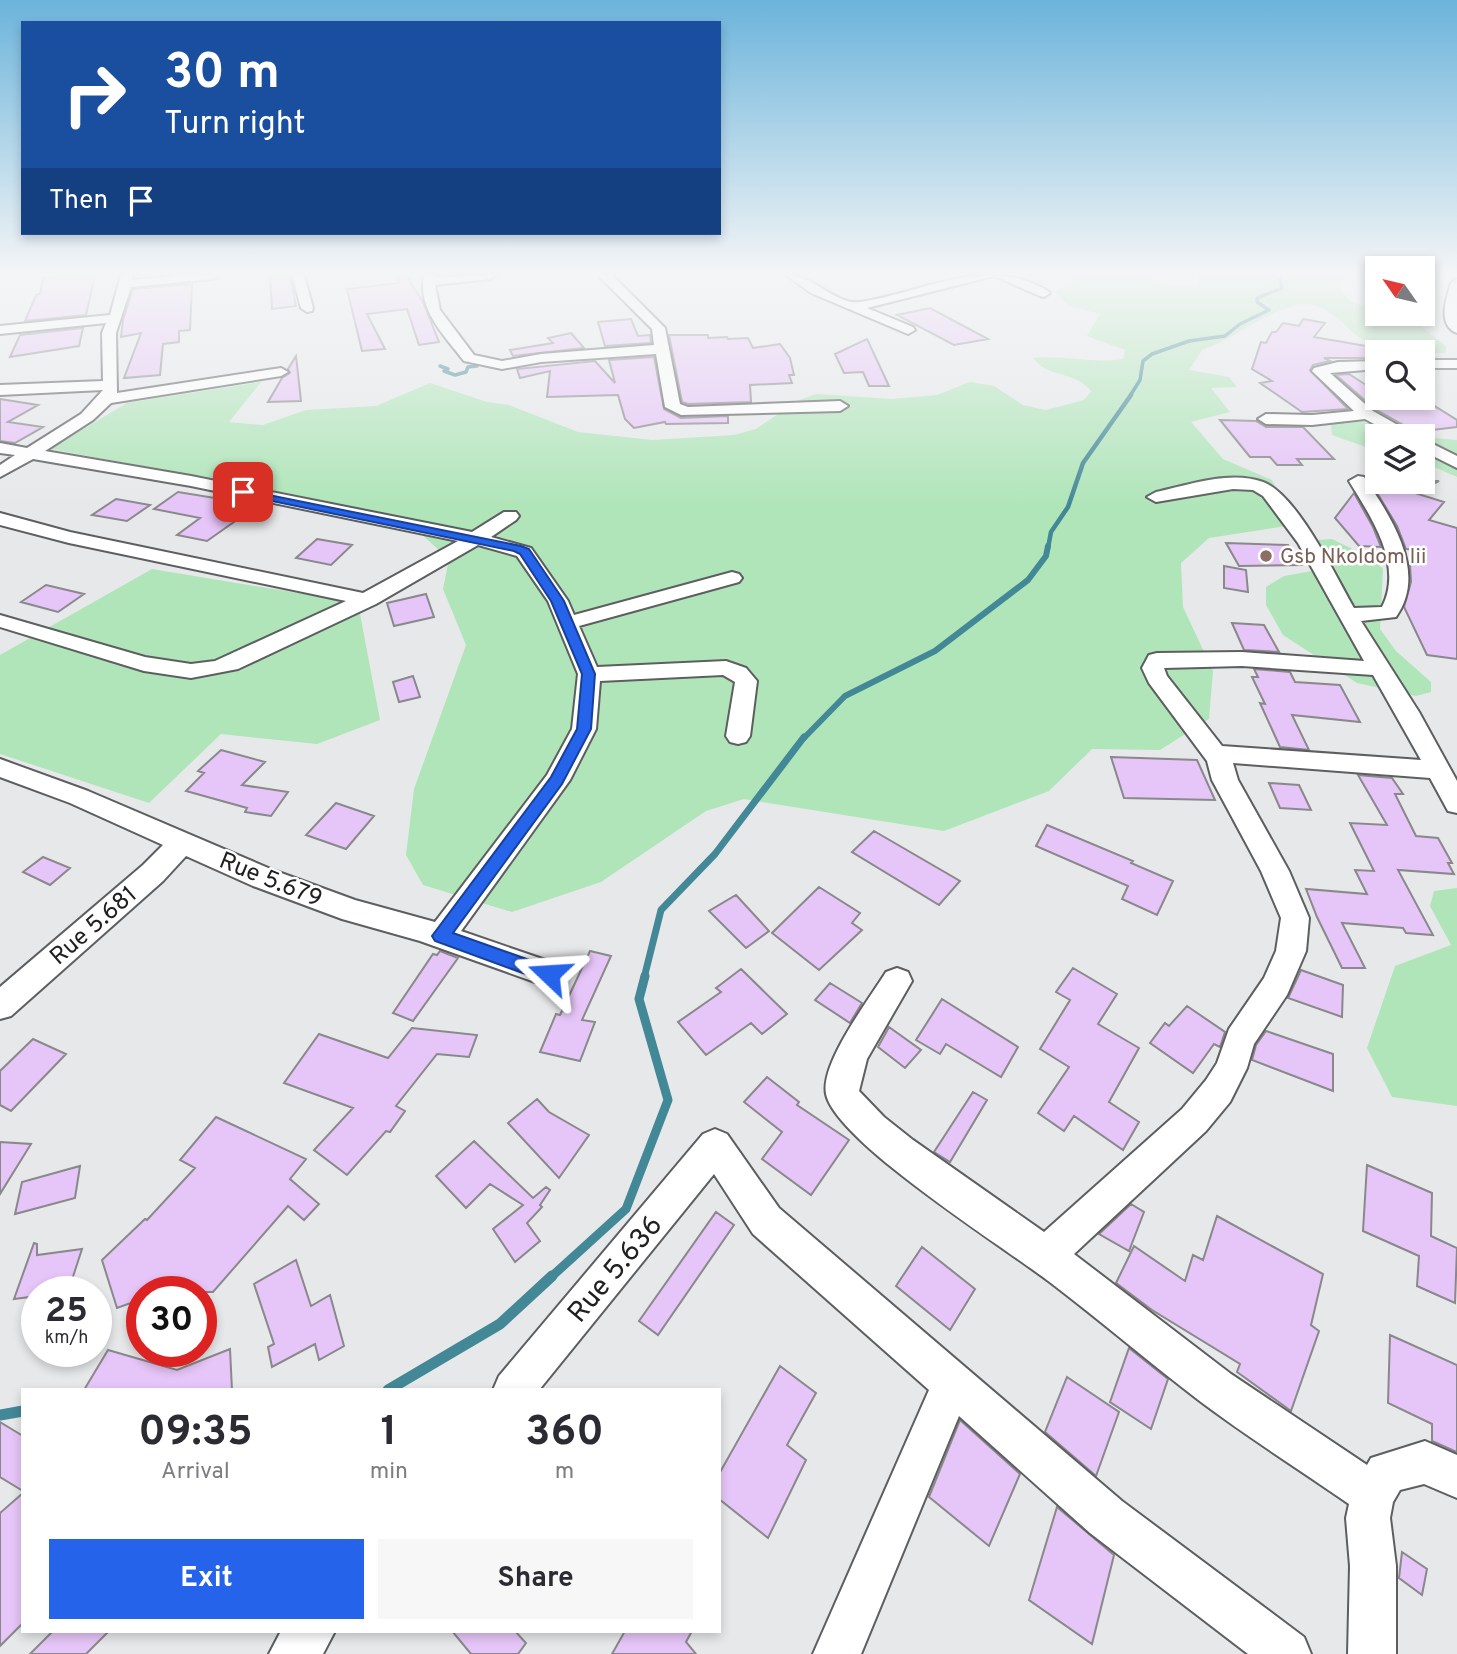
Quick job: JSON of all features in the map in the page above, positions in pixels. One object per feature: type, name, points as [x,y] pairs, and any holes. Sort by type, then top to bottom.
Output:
[{"type":"street","points":[[0,472],[88,417],[108,392],[109,352]]},
{"type":"street","points":[[464,352],[469,359],[502,365],[541,358],[620,352]]},
{"type":"street","points":[[664,352],[673,407],[680,410],[840,406]]},
{"type":"street","points":[[1435,364],[1457,364]]},
{"type":"street","points":[[1365,365],[1338,366],[1319,371],[1367,414],[1386,424]]},
{"type":"street","points":[[0,390],[108,392],[281,372]]},
{"type":"street","points":[[0,399],[17,390]]},
{"type":"street","points":[[1266,419],[1312,420],[1367,414]]},
{"type":"street","points":[[0,448],[191,481],[477,539],[524,552],[558,601],[589,674],[584,729],[557,780],[441,936]]},
{"type":"street","points":[[1435,451],[1457,463]]},
{"type":"street","points":[[1347,615],[1389,613],[1396,603],[1398,575],[1392,544],[1357,481]]},
{"type":"street","points":[[1156,497],[1230,484],[1250,484],[1269,491],[1301,531],[1347,615],[1407,712],[1457,804]]},
{"type":"street","points":[[0,621],[158,667],[191,671],[222,668],[369,600],[477,539],[510,516]]},
{"type":"street","points":[[0,519],[69,537],[369,600]]},
{"type":"street","points":[[567,623],[732,578]]},
{"type":"street","points":[[1045,1255],[1194,1120],[1218,1091],[1231,1068],[1240,1039],[1276,986],[1291,951],[1295,918],[1275,871],[1225,780],[1219,759],[1157,678],[1153,668],[1157,660],[1242,659],[1380,669]]},
{"type":"street","points":[[589,674],[726,668],[738,673],[746,681],[738,736]]},
{"type":"street","points":[[1219,759],[1222,754],[1229,752],[1437,770]]},
{"type":"street","name":"Rue 5.679","points":[[5,774],[184,841],[263,878],[352,911],[441,936],[549,974]]},
{"type":"street","name":"Rue 5.681","points":[[0,1006],[153,873],[184,841]]},
{"type":"street","points":[[897,981],[854,1053],[844,1077],[843,1096],[860,1120],[981,1213],[1045,1255],[1197,1374],[1373,1495]]},
{"type":"street","name":"Rue 5.636","points":[[515,1388],[715,1146],[766,1221],[953,1383]]},
{"type":"street","points":[[837,1654],[953,1383],[1106,1517],[1287,1654]]},
{"type":"street","points":[[1372,1654],[1373,1566],[1368,1518],[1373,1495],[1386,1473],[1425,1462],[1457,1477]]},
{"type":"street","points":[[293,1654],[310,1633]]},
{"type":"green space","points":[[1125,352],[1201,352],[1189,370],[1229,377],[1237,387],[1211,388],[1230,412],[1191,422],[1223,459],[1272,480],[1293,525],[1209,538],[1181,563],[1183,607],[1213,671],[1209,719],[1160,750],[1092,749],[1049,791],[944,831],[744,799],[706,811],[601,882],[512,912],[423,885],[406,855],[414,789],[466,645],[443,589],[449,559],[420,533],[271,490],[50,449],[127,403],[261,382],[229,422],[263,425],[306,410],[376,406],[430,383],[487,402],[509,405],[578,432],[652,440],[734,435],[756,429],[797,401],[816,394],[892,399],[937,395],[970,382],[994,386],[1023,405],[1046,410],[1084,400],[1091,391],[1078,380],[1046,369],[1033,358],[1123,359]]},
{"type":"green space","points":[[1349,417],[1369,424],[1365,424],[1365,447],[1332,435],[1331,424]]},
{"type":"green space","points":[[1435,438],[1457,440],[1457,477],[1435,467]]},
{"type":"green space","points":[[1332,539],[1375,560],[1383,569],[1380,629],[1396,651],[1431,682],[1431,692],[1416,696],[1357,683],[1283,635],[1266,605],[1266,587],[1284,576],[1312,571],[1317,540]]},
{"type":"green space","points":[[152,569],[358,603],[380,720],[317,744],[221,734],[149,803],[0,754],[0,655]]},
{"type":"green space","points":[[1457,888],[1457,1106],[1392,1097],[1367,1048],[1395,966],[1451,945],[1430,906],[1434,891]]},
{"type":"building","points":[[12,352],[40,352],[10,357]]},
{"type":"building","points":[[134,352],[162,352],[160,375],[124,378]]},
{"type":"building","points":[[511,352],[547,352],[513,356]]},
{"type":"building","points":[[672,352],[786,352],[790,358],[794,375],[789,375],[792,383],[750,385],[751,402],[682,402]]},
{"type":"building","points":[[873,352],[889,386],[869,386],[863,372],[844,373],[835,354]]},
{"type":"building","points":[[1258,352],[1365,352],[1365,358],[1324,358],[1330,361],[1313,365],[1310,370],[1348,409],[1302,412],[1260,383],[1272,381],[1252,369]]},
{"type":"building","points":[[296,356],[301,401],[268,402],[282,378],[290,373],[288,369]]},
{"type":"building","points":[[654,357],[664,409],[681,418],[728,416],[728,423],[665,422],[634,428],[625,419],[618,395],[547,397],[550,371],[520,378],[517,369],[595,361],[615,383],[609,360]]},
{"type":"building","points":[[1349,374],[1365,384],[1365,400],[1336,375]]},
{"type":"building","points":[[0,399],[38,405],[8,422],[43,427],[15,443],[0,441]]},
{"type":"building","points":[[1435,406],[1457,420],[1457,427],[1435,430],[1435,424],[1402,424],[1377,410],[1435,410]]},
{"type":"building","points":[[1220,420],[1256,421],[1266,427],[1303,427],[1334,459],[1297,459],[1302,465],[1277,465],[1270,457],[1250,457]]},
{"type":"building","points":[[178,492],[258,505],[207,541],[177,535],[200,518],[154,509]]},
{"type":"building","points":[[1354,493],[1381,547],[1359,546],[1335,518]]},
{"type":"building","points":[[1378,494],[1418,494],[1444,502],[1429,520],[1457,528],[1457,659],[1427,655],[1404,607],[1411,582],[1410,565],[1418,550],[1406,549],[1397,526]]},
{"type":"building","points":[[116,499],[150,505],[127,521],[92,515]]},
{"type":"building","points":[[317,539],[352,545],[331,565],[296,558]]},
{"type":"building","points":[[1226,543],[1288,545],[1301,565],[1239,566]]},
{"type":"building","points":[[1224,566],[1246,570],[1248,592],[1224,588]]},
{"type":"building","points":[[46,585],[84,594],[58,612],[21,602]]},
{"type":"building","points":[[426,594],[434,617],[394,626],[387,603]]},
{"type":"building","points":[[1232,623],[1264,625],[1279,652],[1244,650]]},
{"type":"building","points":[[1254,669],[1290,672],[1295,682],[1340,685],[1360,722],[1292,715],[1309,750],[1280,747],[1260,703],[1265,704],[1252,677],[1258,677]]},
{"type":"building","points":[[413,676],[420,697],[399,702],[393,682]]},
{"type":"building","points":[[221,750],[265,762],[242,785],[288,792],[271,816],[245,812],[247,808],[186,791],[204,773],[198,771]]},
{"type":"building","points":[[1111,757],[1197,760],[1215,800],[1124,798]]},
{"type":"building","points":[[1358,775],[1392,778],[1403,794],[1395,794],[1416,836],[1438,838],[1452,863],[1448,863],[1454,874],[1398,870],[1433,935],[1406,933],[1403,928],[1342,923],[1365,968],[1342,968],[1306,889],[1367,894],[1355,870],[1374,871],[1350,823],[1387,825]]},
{"type":"building","points":[[1269,783],[1299,785],[1311,810],[1280,808]]},
{"type":"building","points":[[336,803],[374,816],[346,849],[306,835]]},
{"type":"building","points":[[1047,825],[1173,881],[1157,915],[1122,899],[1128,886],[1036,846]]},
{"type":"building","points":[[874,831],[960,881],[939,905],[852,852]]},
{"type":"building","points":[[43,857],[70,868],[50,885],[23,872]]},
{"type":"building","points":[[819,887],[860,913],[852,923],[862,930],[819,970],[772,933]]},
{"type":"building","points":[[736,895],[769,931],[746,948],[709,911]]},
{"type":"building","points":[[440,951],[458,958],[413,1021],[393,1013],[433,954],[437,955]]},
{"type":"building","points":[[590,951],[611,956],[582,1020],[595,1022],[580,1061],[540,1052],[556,1014],[560,1015]]},
{"type":"building","points":[[1073,968],[1117,994],[1098,1024],[1139,1048],[1109,1102],[1139,1122],[1123,1150],[1074,1116],[1064,1131],[1038,1113],[1069,1067],[1040,1049],[1070,1000],[1056,992]]},
{"type":"building","points":[[741,969],[787,1014],[762,1034],[751,1023],[706,1055],[678,1022],[721,992],[716,988]]},
{"type":"building","points":[[1301,970],[1343,985],[1342,1017],[1288,998]]},
{"type":"building","points":[[830,983],[862,1003],[850,1023],[815,1000]]},
{"type":"building","points":[[942,999],[1018,1047],[1001,1077],[946,1044],[940,1054],[916,1040]]},
{"type":"building","points":[[1187,1006],[1225,1032],[1220,1047],[1214,1044],[1193,1073],[1150,1043],[1165,1023],[1169,1026]]},
{"type":"building","points":[[889,1027],[921,1050],[905,1068],[878,1047]]},
{"type":"building","points":[[412,1028],[477,1035],[469,1057],[437,1054],[396,1106],[405,1111],[390,1132],[386,1131],[347,1175],[314,1150],[353,1108],[284,1083],[319,1034],[388,1058]]},
{"type":"building","points":[[1266,1031],[1333,1054],[1333,1091],[1252,1060],[1256,1045]]},
{"type":"building","points":[[33,1039],[66,1054],[11,1111],[0,1105],[0,1071]]},
{"type":"building","points":[[767,1077],[799,1102],[797,1105],[849,1140],[811,1195],[762,1159],[782,1132],[744,1102]]},
{"type":"building","points":[[973,1092],[987,1100],[950,1162],[934,1152]]},
{"type":"building","points":[[537,1099],[549,1112],[589,1135],[559,1178],[508,1123]]},
{"type":"building","points":[[216,1117],[306,1159],[290,1179],[319,1204],[304,1220],[288,1206],[217,1287],[217,1276],[126,1276],[126,1305],[117,1308],[112,1292],[112,1276],[107,1276],[102,1260],[147,1220],[195,1168],[180,1160]]},
{"type":"building","points":[[474,1141],[533,1198],[546,1187],[550,1190],[540,1205],[542,1207],[527,1223],[540,1241],[515,1262],[493,1229],[523,1205],[490,1184],[466,1208],[436,1176]]},
{"type":"building","points":[[0,1142],[31,1144],[0,1194]]},
{"type":"building","points":[[1367,1165],[1432,1193],[1431,1236],[1457,1248],[1455,1303],[1417,1286],[1419,1256],[1363,1231]]},
{"type":"building","points":[[80,1166],[75,1198],[15,1214],[22,1182]]},
{"type":"building","points":[[1131,1204],[1144,1212],[1129,1251],[1099,1234]]},
{"type":"building","points":[[716,1212],[734,1225],[658,1335],[639,1321]]},
{"type":"building","points":[[1217,1216],[1323,1274],[1311,1325],[1319,1331],[1291,1411],[1237,1372],[1240,1364],[1152,1310],[1116,1283],[1134,1246],[1185,1281],[1193,1255],[1203,1260]]},
{"type":"building","points":[[34,1243],[37,1244],[37,1255],[82,1249],[73,1276],[22,1276]]},
{"type":"building","points":[[922,1247],[975,1289],[950,1330],[896,1286]]},
{"type":"building","points":[[296,1260],[311,1306],[330,1295],[344,1346],[319,1360],[315,1344],[272,1367],[268,1347],[274,1344],[254,1284]]},
{"type":"building","points":[[21,1279],[21,1298],[14,1299]]},
{"type":"building","points":[[1390,1335],[1457,1365],[1457,1452],[1432,1441],[1432,1424],[1388,1403]]},
{"type":"building","points":[[1129,1348],[1168,1379],[1151,1429],[1110,1402]]},
{"type":"building","points":[[230,1349],[232,1388],[85,1388],[98,1367],[112,1367],[112,1351],[126,1355],[126,1367],[167,1367],[177,1370],[185,1367],[217,1367],[217,1354]]},
{"type":"building","points":[[780,1366],[816,1393],[787,1445],[806,1460],[768,1538],[721,1501],[721,1470]]},
{"type":"building","points":[[1067,1377],[1119,1412],[1096,1476],[1045,1432]]},
{"type":"building","points":[[960,1420],[1020,1474],[989,1546],[929,1497]]},
{"type":"building","points":[[0,1422],[21,1435],[21,1490],[0,1477]]},
{"type":"building","points":[[21,1495],[21,1625],[0,1646],[0,1513]]},
{"type":"building","points":[[1057,1507],[1114,1555],[1092,1644],[1029,1600]]},
{"type":"building","points":[[1402,1552],[1427,1569],[1422,1595],[1399,1578]]},
{"type":"building","points":[[51,1633],[107,1633],[86,1654],[30,1654]]},
{"type":"building","points":[[454,1633],[517,1633],[526,1643],[518,1654],[471,1654]]},
{"type":"building","points":[[624,1633],[691,1633],[686,1642],[696,1654],[612,1654]]},
{"type":"waterway","points":[[1130,396],[1140,380],[1143,361],[1157,352]]},
{"type":"waterway","points":[[440,366],[448,369],[444,371],[455,375],[466,372],[468,367],[477,366],[476,357]]},
{"type":"waterway","points":[[1048,548],[1051,532],[1068,507],[1083,463],[1131,395]]},
{"type":"waterway","points":[[803,739],[845,696],[935,651],[1028,580],[1046,556],[1048,546]]},
{"type":"waterway","points":[[644,978],[661,910],[715,854],[804,737]]},
{"type":"waterway","points":[[550,1278],[626,1209],[668,1100],[639,999],[645,976]]},
{"type":"waterway","points":[[391,1388],[500,1324],[552,1276]]},
{"type":"waterway","points":[[0,1415],[21,1411]]},
{"type":"place","name":"Gsb Nkoldom Iii","points":[[1266,556]]},
{"type":"route","points":[[243,492],[517,549],[524,552],[558,601],[589,674],[584,729],[557,780],[441,936],[549,974]]}]
